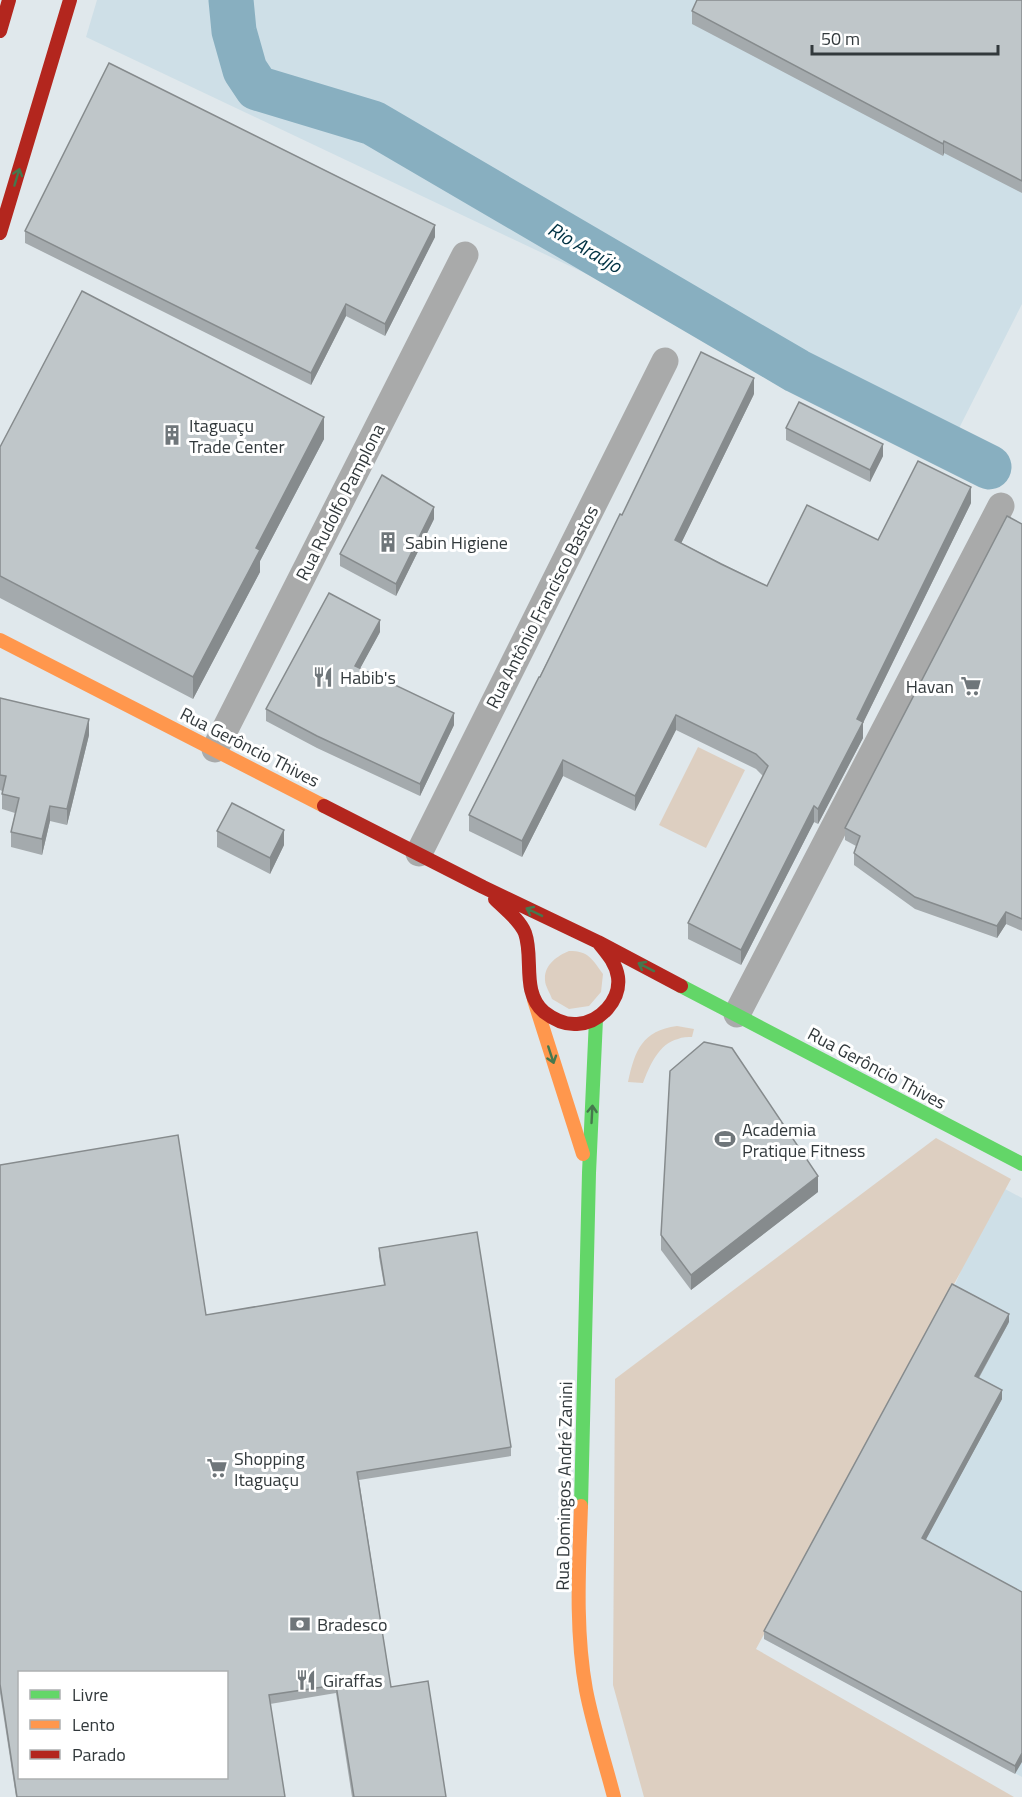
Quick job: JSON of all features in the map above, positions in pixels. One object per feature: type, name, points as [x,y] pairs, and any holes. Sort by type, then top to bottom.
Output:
[{"type":"main road","points":[[0,31],[9,0]]},
{"type":"main road","points":[[0,233],[70,0]]},
{"type":"main road","name":"Rua Gerôncio Thives","points":[[0,640],[483,887],[598,942],[1022,1164]]},
{"type":"main road","points":[[483,887],[525,931],[533,999],[589,1173]]},
{"type":"main road","points":[[558,938],[585,937]]},
{"type":"main road","points":[[533,999],[552,1019],[567,1024],[582,1024],[596,1019],[608,1009],[616,997],[619,981],[617,966],[610,953],[598,942]]},
{"type":"main road","points":[[530,974],[539,952]]},
{"type":"main road","points":[[616,997],[634,987]]},
{"type":"main road","points":[[657,988],[727,1009]]},
{"type":"main road","name":"Rua Domingos André Zanini","points":[[596,1019],[589,1173],[580,1636],[586,1690],[614,1797]]},
{"type":"street","name":"Rua Rudolfo Pamplona","points":[[215,749],[465,255]]},
{"type":"street","name":"Rua Antônio Francisco Bastos","points":[[419,853],[665,361]]},
{"type":"street","points":[[727,1009],[1001,506]]},
{"type":"shaded area","points":[[97,0],[1022,0],[1022,304],[950,446],[86,37]]},
{"type":"shaded area","points":[[698,747],[745,770],[706,848],[659,825]]},
{"type":"shaded area","points":[[569,951],[586,954],[603,974],[601,992],[589,1006],[569,1009],[552,999],[545,982],[549,966],[556,958]]},
{"type":"shaded area","points":[[677,1026],[694,1029],[692,1037],[680,1038],[665,1045],[652,1063],[643,1083],[628,1082],[637,1052],[648,1037],[656,1032]]},
{"type":"shaded area","points":[[936,1138],[1011,1179],[756,1649],[1014,1797],[644,1797],[613,1685],[615,1379]]},
{"type":"shaded area","points":[[1005,1189],[1022,1198],[1022,1777],[764,1639],[952,1292],[962,1268]]},
{"type":"building","points":[[697,0],[1022,0],[1022,181],[944,141],[943,144],[692,11]]},
{"type":"building","points":[[109,63],[435,225],[385,324],[346,304],[311,373],[25,231]]},
{"type":"building","points":[[82,291],[324,417],[256,548],[260,550],[193,677],[0,576],[0,447]]},
{"type":"building","points":[[701,352],[754,378],[675,540],[721,564],[767,586],[807,505],[878,540],[918,461],[971,487],[857,719],[863,722],[818,809],[814,806],[741,950],[688,923],[768,766],[756,754],[676,715],[635,796],[563,760],[522,841],[469,815],[620,514],[622,515]]},
{"type":"building","points":[[799,402],[883,444],[870,470],[786,428]]},
{"type":"building","name":"Sabin Higiene","points":[[382,475],[434,507],[396,584],[340,554]]},
{"type":"building","name":"Havan","points":[[1007,516],[1022,524],[1022,919],[1006,912],[997,926],[915,897],[854,853],[860,836],[845,828]]},
{"type":"building","points":[[329,593],[380,620],[355,666],[454,713],[420,784],[317,736],[266,709]]},
{"type":"building","points":[[0,698],[89,719],[67,809],[50,806],[42,839],[11,832],[19,798],[2,794],[6,776],[0,775]]},
{"type":"building","points":[[232,803],[284,830],[270,858],[217,831]]},
{"type":"building","name":"Academia Pratique Fitness","points":[[704,1042],[732,1048],[818,1176],[691,1275],[661,1235],[670,1071]]},
{"type":"building","name":"Shopping Itaguaçu","points":[[178,1135],[206,1315],[385,1285],[379,1248],[477,1232],[511,1447],[357,1472],[391,1687],[428,1681],[446,1797],[354,1797],[336,1685],[269,1695],[285,1797],[17,1797],[0,1684],[0,1165]]},
{"type":"building","points":[[952,1284],[1009,1314],[975,1376],[1002,1390],[922,1538],[1022,1592],[1022,1753],[1015,1766],[764,1631]]},
{"type":"waterway","name":"Rio Araújo","points":[[231,0],[234,31],[245,70],[257,88],[373,123],[797,371],[989,467]]},
{"type":"traffic: fast","points":[[681,986],[1022,1164]]},
{"type":"traffic: fast","points":[[581,1506],[589,1173],[596,1019]]},
{"type":"traffic: slow","points":[[0,640],[324,806]]},
{"type":"traffic: slow","points":[[534,1000],[583,1154]]},
{"type":"traffic: slow","points":[[581,1506],[580,1645],[592,1717],[614,1797]]},
{"type":"traffic: jam","points":[[0,31],[9,0]]},
{"type":"traffic: jam","points":[[0,233],[70,0]]},
{"type":"traffic: jam","points":[[324,806],[483,887],[598,942],[681,986]]},
{"type":"traffic: jam","points":[[495,899],[523,928],[529,953],[530,985],[537,1004],[544,1012],[559,1021],[573,1024],[585,1023],[594,1019],[607,1009],[616,994],[617,972],[611,958],[598,942]]},
{"type":"place","name":"Itaguaçu Trade Center","points":[[172,435]]},
{"type":"place","name":"Sabin Higiene","points":[[388,542]]},
{"type":"place","name":"Habib's","points":[[323,677]]},
{"type":"place","name":"Havan","points":[[971,686]]},
{"type":"place","name":"Academia Pratique Fitness","points":[[725,1139]]},
{"type":"place","name":"Shopping Itaguaçu","points":[[217,1468]]},
{"type":"place","name":"Bradesco","points":[[300,1624]]},
{"type":"place","name":"Giraffas","points":[[306,1680]]}]
